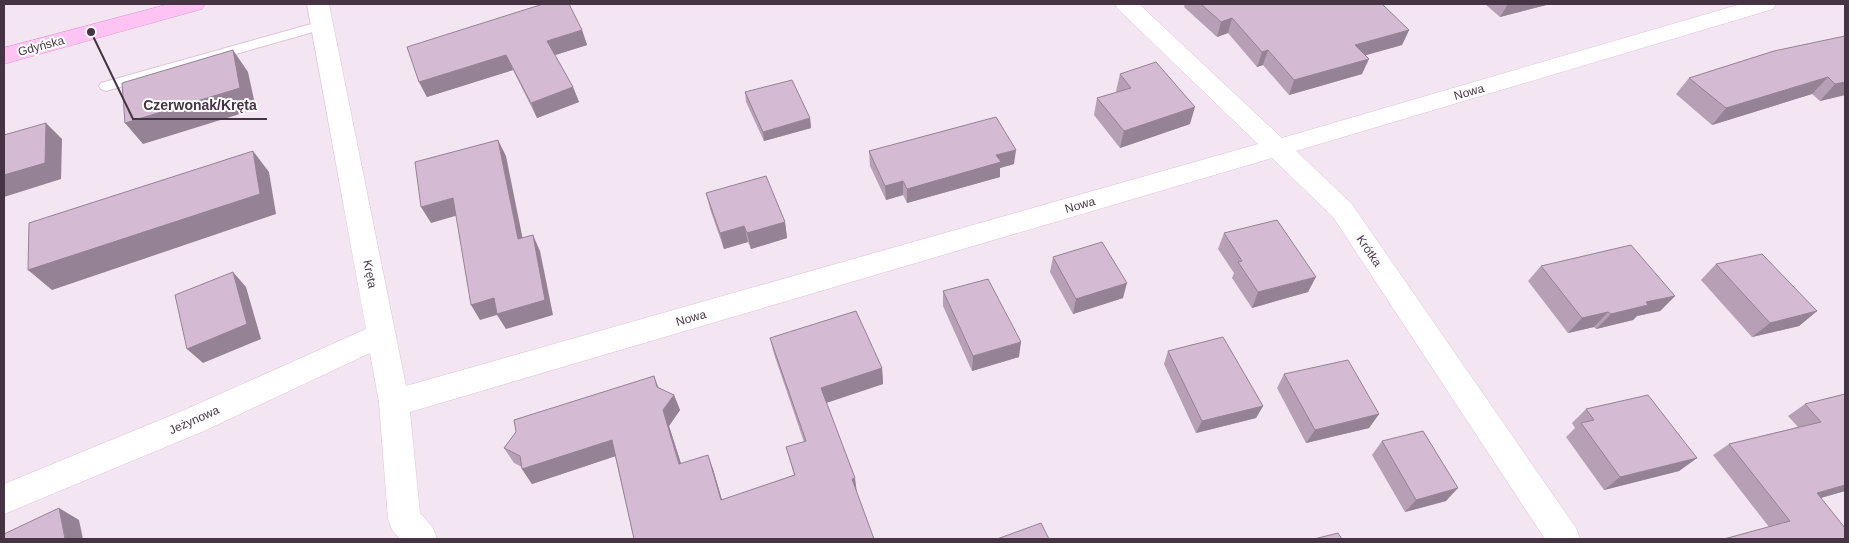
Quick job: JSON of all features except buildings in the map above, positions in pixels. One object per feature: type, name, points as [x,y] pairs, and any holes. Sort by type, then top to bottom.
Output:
[{"type":"main road","name":"Gdyńska","points":[[4,56],[194,4]]},
{"type":"street","name":"Krótka","points":[[1126,4],[1342,210],[1564,539]]},
{"type":"street","name":"Nowa","points":[[394,403],[1277,148],[1765,4]]},
{"type":"street","name":"Kręta","points":[[320,14],[394,403],[404,519],[421,539]]},
{"type":"street","name":"Jeżynowa","points":[[4,499],[193,421],[381,335]]},
{"type":"lane","points":[[106,86],[320,14]]},
{"type":"place","name":"Czerwonak/Kręta","points":[[91,32]]}]
